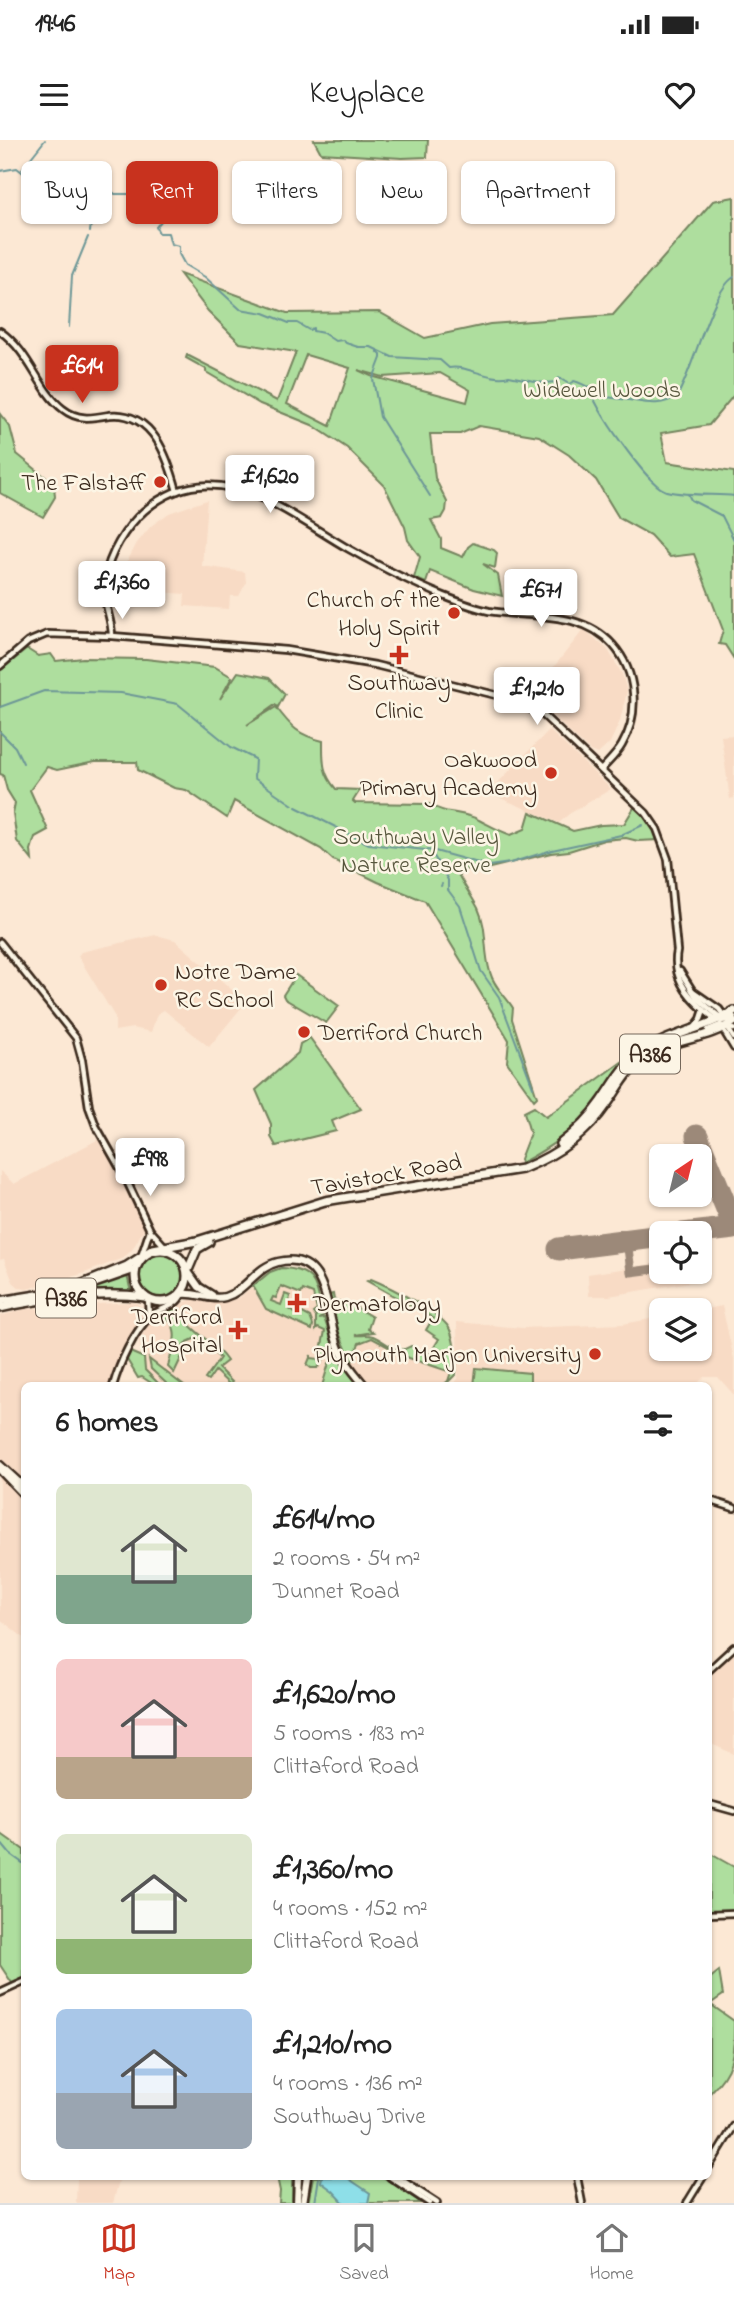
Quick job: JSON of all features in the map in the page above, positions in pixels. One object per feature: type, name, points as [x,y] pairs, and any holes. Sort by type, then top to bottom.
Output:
[{"type":"highway","name":"Tavistock Road","points":[[76,1287],[127,1266],[153,1249],[197,1241],[325,1201],[522,1169],[541,1161],[579,1136],[597,1117],[627,1074],[646,1057],[673,1043],[704,1037],[727,1023],[734,1011]]},
{"type":"highway","name":"Tavistock Road","points":[[500,1173],[528,1163],[565,1141],[596,1110],[631,1061],[652,1046],[676,1036],[727,1023]]},
{"type":"highway","name":"Tavistock Road","points":[[188,1272],[193,1255],[202,1244],[251,1230],[279,1216]]},
{"type":"highway","points":[[142,1257],[135,1269],[136,1284],[147,1298],[167,1301],[182,1294],[188,1284],[188,1272],[180,1258],[167,1248]]},
{"type":"highway","name":"Tavistock Road","points":[[0,1308],[13,1302],[88,1285],[135,1269]]},
{"type":"highway","name":"Tavistock Road","points":[[0,1301],[120,1295],[147,1298]]},
{"type":"main road","points":[[182,1294],[216,1298],[230,1295],[273,1263],[292,1261],[309,1267],[323,1287],[340,1351],[362,1382]]},
{"type":"main road","points":[[188,1272],[207,1293],[217,1296],[230,1295]]},
{"type":"main road","points":[[0,1468],[21,1486]]},
{"type":"main road","points":[[0,1468],[21,1492]]},
{"type":"main road","points":[[297,2203],[298,2180]]},
{"type":"main road","points":[[303,2203],[307,2180]]},
{"type":"street","points":[[0,331],[22,351],[41,382],[67,412],[89,419],[125,416],[150,430],[168,459],[177,491]]},
{"type":"street","points":[[111,636],[104,594],[105,579],[111,557],[138,516],[159,499],[177,491],[191,487],[231,486],[280,506],[349,549],[456,601],[489,611],[566,618],[591,627],[603,635],[620,655],[631,678],[634,694],[633,715],[627,734],[602,769]]},
{"type":"street","points":[[1,664],[28,642],[44,634],[111,636],[286,650],[375,665],[508,698],[543,715],[602,769],[646,813],[657,829],[665,847],[680,983],[688,996],[727,1023],[734,1048]]},
{"type":"street","points":[[0,942],[76,1038],[89,1107],[102,1139],[126,1179],[150,1230],[167,1248]]},
{"type":"street","points":[[676,958],[683,978],[692,991],[719,1009],[734,1038]]},
{"type":"street","points":[[676,1036],[697,1026],[704,1009]]},
{"type":"street","points":[[142,1257],[150,1230]]},
{"type":"street","points":[[114,1382],[119,1367],[149,1317],[158,1310],[175,1304],[182,1294]]},
{"type":"street","points":[[147,1298],[149,1317]]},
{"type":"street","points":[[712,1501],[734,1508]]},
{"type":"street","points":[[712,1667],[734,1647]]},
{"type":"street","points":[[712,1805],[734,1811]]},
{"type":"street","points":[[712,1914],[734,1913]]},
{"type":"street","points":[[0,1993],[21,1983]]},
{"type":"street","points":[[712,2162],[734,2126]]},
{"type":"street","points":[[394,2180],[429,2203]]},
{"type":"street","points":[[402,2180],[437,2203]]},
{"type":"street","points":[[578,2180],[582,2203]]},
{"type":"street","points":[[687,2203],[701,2180]]},
{"type":"shaded area","points":[[207,500],[202,566],[245,572],[246,583],[239,596],[230,596],[229,609],[184,606],[185,594],[134,590],[123,584],[126,564],[137,543],[151,526],[169,513]]},
{"type":"shaded area","points":[[584,629],[608,650],[622,674],[627,691],[620,721],[610,743],[598,754],[590,751],[532,700]]},
{"type":"shaded area","name":"Oakwood Primary Academy","points":[[549,730],[611,789],[559,823],[496,796],[491,790]]},
{"type":"shaded area","points":[[734,735],[734,798],[730,799],[721,736]]},
{"type":"shaded area","name":"Notre Dame RC School","points":[[156,935],[175,940],[246,1002],[209,1047],[164,1010],[157,1014],[151,1032],[133,1028],[115,1031],[115,1017],[78,956],[81,952]]},
{"type":"shaded area","points":[[99,1139],[132,1196],[145,1227],[132,1250],[123,1258],[82,1274],[27,1289],[20,1288],[13,1282],[4,1259],[0,1260],[0,1171],[14,1184]]},
{"type":"shaded area","points":[[649,1265],[649,1284],[679,1284],[609,1296],[589,1296],[588,1274]]},
{"type":"shaded area","name":"Derriford Hospital","points":[[281,1268],[302,1270],[315,1283],[335,1344],[355,1382],[157,1382],[145,1370],[139,1341],[152,1318],[194,1298],[220,1303],[239,1298],[270,1272]]},
{"type":"shaded area","points":[[129,1302],[137,1303],[145,1312],[122,1353],[113,1382],[21,1382],[21,1636],[0,1619],[0,1316],[25,1309]]},
{"type":"shaded area","name":"Plymouth Marjon University","points":[[722,1306],[734,1359],[734,1395],[718,1377],[704,1377],[699,1382],[455,1382],[458,1379],[457,1322],[522,1328],[623,1324],[649,1319],[649,1361],[712,1361],[712,1308]]},
{"type":"shaded area","points":[[372,1338],[409,1358],[452,1372],[447,1382],[367,1382],[352,1362],[359,1343]]},
{"type":"shaded area","points":[[734,1654],[734,1754],[712,1744],[712,1673]]},
{"type":"shaded area","points":[[77,2180],[119,2180],[113,2203],[76,2203]]},
{"type":"green space","points":[[314,140],[428,140],[427,157],[321,153]]},
{"type":"green space","name":"Widewell Woods","points":[[734,197],[734,395],[709,425],[661,433],[667,462],[734,472],[734,659],[725,645],[719,644],[723,630],[694,554],[670,557],[650,535],[619,518],[596,480],[569,455],[539,436],[479,426],[460,434],[430,434],[435,478],[447,502],[442,518],[431,520],[441,539],[441,548],[463,557],[473,543],[494,550],[497,553],[495,568],[483,564],[498,575],[502,596],[474,589],[430,571],[426,583],[414,578],[420,557],[408,540],[405,527],[384,485],[347,448],[312,425],[260,404],[186,358],[187,355],[277,401],[296,352],[240,343],[208,311],[180,274],[287,313],[379,312],[425,338],[490,324],[613,315],[713,201]],"holes":[[[306,355],[350,368],[330,426],[287,404]],[[358,370],[383,377],[440,373],[470,390],[467,402]]]},
{"type":"green space","points":[[0,414],[10,427],[17,454],[54,484],[55,497],[43,517],[0,493]]},
{"type":"green space","name":"Southway Valley Nature Reserve","points":[[27,649],[38,656],[51,654],[56,661],[83,658],[146,659],[215,667],[232,677],[220,699],[238,672],[269,678],[285,694],[278,707],[275,705],[247,725],[276,707],[296,729],[323,741],[323,761],[328,778],[336,789],[360,790],[353,801],[355,803],[429,804],[441,810],[473,817],[511,835],[525,829],[530,812],[573,831],[601,825],[624,824],[635,806],[652,826],[659,840],[604,840],[569,851],[490,868],[456,870],[481,916],[490,972],[497,987],[513,1008],[512,1019],[537,1097],[534,1100],[507,1062],[509,1040],[425,901],[333,860],[321,849],[234,801],[227,818],[186,790],[174,788],[138,770],[137,762],[95,762],[57,770],[47,767],[30,790],[48,830],[35,837],[31,850],[32,860],[17,841],[13,813],[15,803],[7,790],[3,775],[0,774],[0,671]]},
{"type":"green space","points":[[296,975],[339,1006],[326,1023],[285,999],[283,995]]},
{"type":"green space","points":[[310,1038],[361,1109],[332,1121],[336,1131],[276,1146],[271,1137],[271,1124],[256,1090],[298,1053],[300,1044]]},
{"type":"green space","points":[[634,1053],[570,1131],[521,1163],[520,1159],[530,1133],[524,1112],[534,1107],[546,1117]]},
{"type":"green space","points":[[162,1254],[171,1255],[178,1260],[183,1267],[183,1285],[178,1292],[171,1297],[162,1298],[153,1297],[146,1292],[141,1285],[140,1276],[141,1267],[146,1260],[153,1255]]},
{"type":"green space","points":[[281,1268],[302,1272],[313,1281],[316,1288],[323,1316],[319,1319],[324,1318],[333,1344],[318,1368],[307,1365],[311,1355],[311,1358],[319,1359],[325,1331],[318,1328],[316,1330],[316,1317],[313,1313],[317,1310],[313,1294],[303,1290],[301,1294],[281,1286],[276,1298],[273,1297],[271,1301],[281,1305],[285,1294],[290,1296],[288,1308],[310,1317],[312,1330],[266,1309],[253,1286],[270,1272]]},
{"type":"green space","points":[[127,1275],[130,1288],[136,1293],[61,1295]]},
{"type":"green space","points":[[371,1279],[415,1301],[446,1324],[453,1340],[456,1369],[456,1374],[448,1382],[451,1372],[409,1358],[372,1338],[359,1343],[352,1362],[339,1333],[329,1295],[333,1294],[334,1300],[352,1305],[372,1317],[368,1329],[373,1332],[355,1335],[373,1336],[400,1350],[411,1346],[428,1357],[439,1339],[426,1330],[433,1318],[367,1281]]},
{"type":"green space","points":[[165,1309],[178,1310],[188,1324],[222,1354],[227,1361],[218,1368],[232,1382],[227,1382],[215,1371],[208,1381],[205,1379],[220,1358],[196,1338],[182,1348],[183,1354],[174,1373],[168,1367],[174,1329],[167,1319],[164,1321],[152,1317]]},
{"type":"green space","points":[[130,1352],[144,1358],[145,1370],[157,1382],[138,1378],[126,1358]]},
{"type":"green space","points":[[337,1357],[342,1358],[357,1382],[323,1382],[329,1363]]},
{"type":"green space","points":[[149,1359],[179,1382],[165,1382],[151,1369]]},
{"type":"green space","points":[[476,1368],[530,1373],[530,1382],[474,1382]]},
{"type":"green space","points":[[0,1833],[21,1848],[21,1979],[12,1983],[0,1965]]},
{"type":"green space","points":[[712,1855],[734,1867],[734,1910],[712,1911]]},
{"type":"green space","points":[[719,1971],[723,1995],[712,2003],[712,1977]]},
{"type":"green space","points":[[712,2005],[734,2021],[731,2061],[712,2091]]},
{"type":"green space","points":[[278,2180],[292,2180],[292,2203],[279,2203]]},
{"type":"green space","points":[[312,2180],[388,2180],[422,2203],[308,2203]]},
{"type":"water","points":[[350,2180],[370,2193],[368,2203],[344,2203],[321,2182]]},
{"type":"waterway","points":[[28,161],[45,140]]},
{"type":"waterway","points":[[0,171],[17,168],[27,176],[50,177],[54,184],[87,183],[96,179],[99,185],[109,185],[109,189],[115,194],[130,194],[139,204],[137,212],[148,215],[151,212],[155,217],[161,217],[162,220],[156,227],[159,233],[168,233],[171,244],[179,246],[179,254],[185,265],[205,277],[240,309],[297,323],[309,330],[313,328],[313,331],[323,333],[335,341],[343,340],[358,347],[371,347],[392,357],[440,360],[449,368],[463,368],[494,377],[509,376],[544,383],[556,382],[559,378],[569,384],[578,382],[606,397],[657,403],[677,396],[710,313],[726,285],[734,277]]},
{"type":"waterway","points":[[90,232],[91,224]]},
{"type":"waterway","points":[[69,327],[72,276],[88,237]]},
{"type":"waterway","points":[[377,351],[381,358],[373,379],[380,417],[430,496]]},
{"type":"waterway","points":[[589,386],[609,425],[633,459],[656,484],[670,492],[734,496]]},
{"type":"waterway","points":[[688,494],[691,500],[722,516],[734,540]]},
{"type":"waterway","points":[[0,707],[44,691],[121,693],[178,704],[231,747],[255,759],[254,778],[273,791]]},
{"type":"waterway","points":[[0,732],[15,747],[23,763]]},
{"type":"waterway","points":[[274,792],[293,805]]},
{"type":"waterway","points":[[296,807],[369,844],[435,851],[489,866],[621,835],[643,825]]},
{"type":"waterway","points":[[432,853],[448,880],[448,890],[460,906],[481,971],[499,997],[533,1087]]},
{"type":"waterway","points":[[0,1842],[21,1862]]},
{"type":"waterway","points":[[315,2203],[319,2180]]},
{"type":"taxiway","points":[[627,1240],[631,1272],[649,1270]]},
{"type":"runway","points":[[697,1136],[734,1226]]},
{"type":"runway","points":[[712,1231],[734,1228]]},
{"type":"runway","points":[[559,1249],[649,1238]]},
{"type":"place","name":"The Falstaff","points":[[160,482]]},
{"type":"place","name":"Church of the Holy Spirit","points":[[454,613]]},
{"type":"place","name":"Southway Clinic","points":[[399,655]]},
{"type":"place","name":"Oakwood Primary Academy","points":[[551,773]]},
{"type":"place","name":"Notre Dame RC School","points":[[161,985]]},
{"type":"place","name":"Derriford Church","points":[[304,1032]]},
{"type":"place","name":"Dermatology","points":[[297,1303]]},
{"type":"place","name":"Derriford Hospital","points":[[238,1330]]},
{"type":"place","name":"Plymouth Marjon University","points":[[595,1354]]}]
